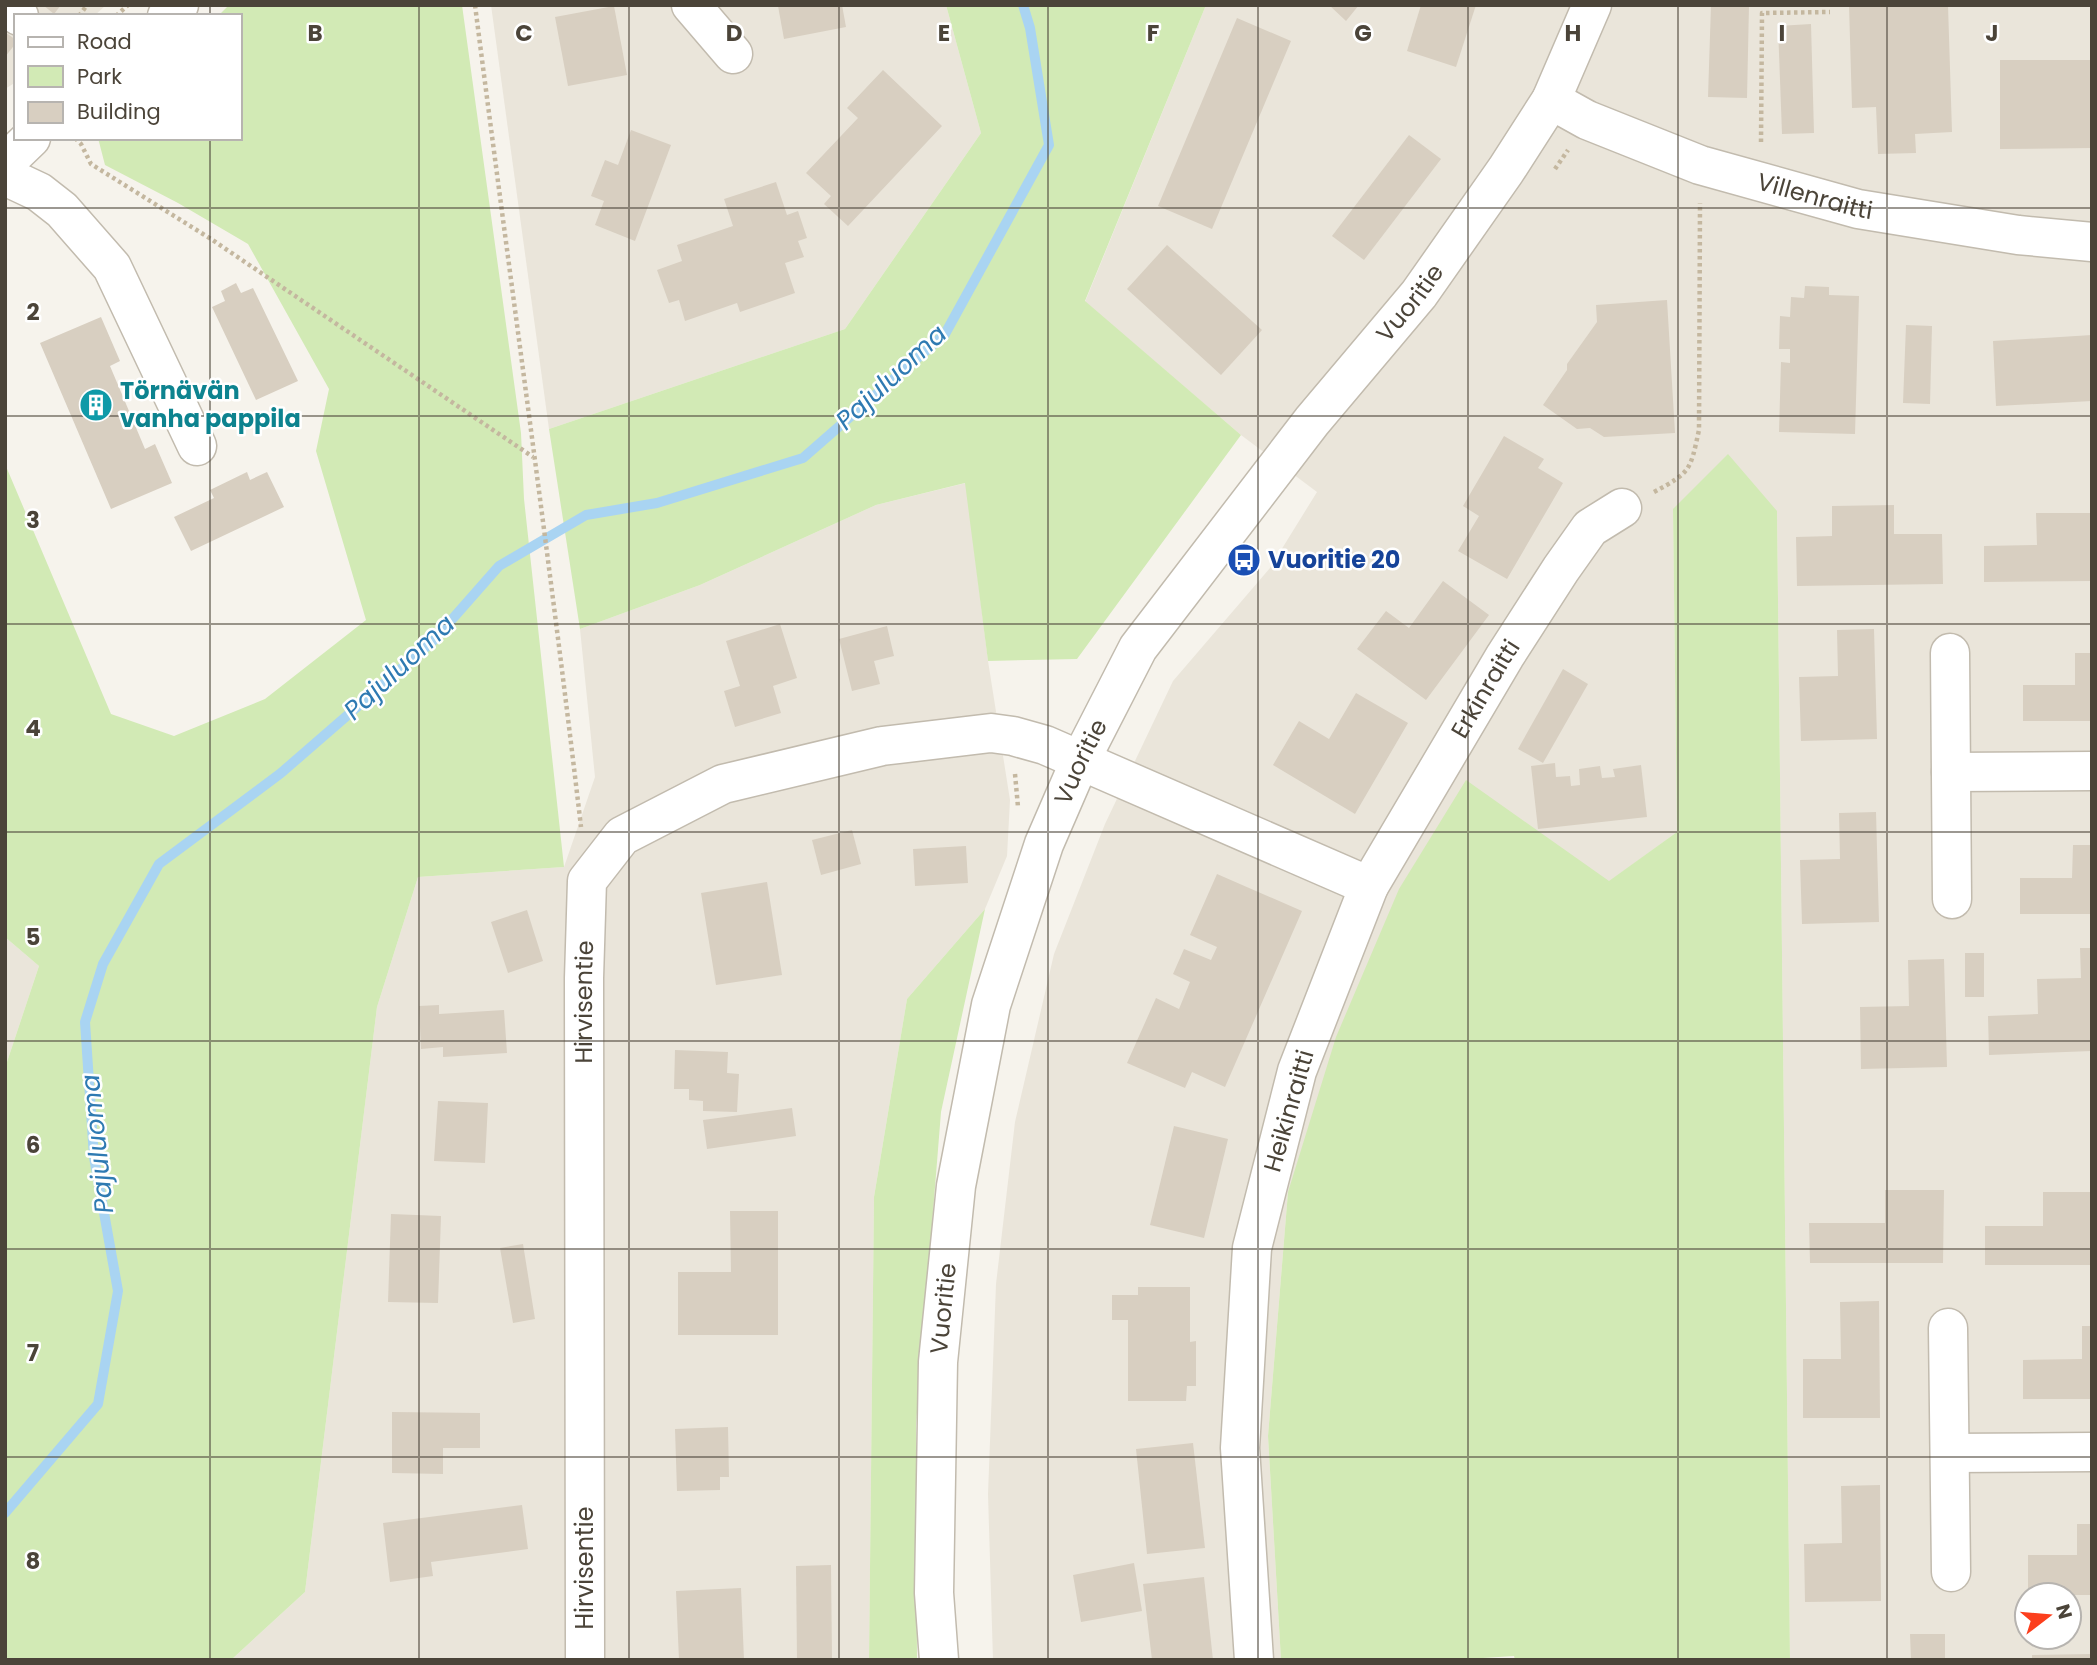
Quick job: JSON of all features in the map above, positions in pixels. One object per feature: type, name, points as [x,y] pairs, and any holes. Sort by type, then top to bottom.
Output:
[{"type":"street","points":[[691,5],[733,54]]},
{"type":"street","name":"Vuoritie","points":[[939,1660],[933,1593],[938,1362],[956,1186],[990,1005],[1044,844],[1080,761],[1138,648],[1312,421],[1419,294],[1513,160],[1551,100],[1592,5]]},
{"type":"street","name":"Villenraitti","points":[[1551,100],[1587,120],[1700,165],[1858,209],[2018,235],[2092,242]]},
{"type":"street","points":[[5,163],[29,140]]},
{"type":"street","points":[[5,176],[39,192],[62,210],[113,267],[197,446]]},
{"type":"street","name":"Erkinraitti","points":[[1369,886],[1504,656],[1561,569],[1590,528],[1622,508]]},
{"type":"street","points":[[1950,653],[1952,899]]},
{"type":"street","points":[[587,881],[622,835],[723,784],[882,746],[991,733],[1045,745],[1369,886]]},
{"type":"street","points":[[1951,772],[2092,771]]},
{"type":"street","name":"Hirvisentie","points":[[585,1660],[583,978],[587,881]]},
{"type":"street","name":"Heikinraitti","points":[[1254,1660],[1240,1448],[1252,1248],[1297,1071],[1369,886]]},
{"type":"street","points":[[1948,1328],[1951,1572]]},
{"type":"street","points":[[1950,1453],[2092,1452]]},
{"type":"path","points":[[475,5],[533,458],[551,573],[587,881]]},
{"type":"path","points":[[1761,182],[1762,13],[1830,12]]},
{"type":"path","points":[[77,140],[90,164],[211,239],[533,458]]},
{"type":"path","points":[[1622,508],[1682,477],[1693,460],[1699,430],[1700,165]]},
{"type":"shaded area","points":[[5,5],[106,5],[96,14],[14,14],[14,83],[5,89]]},
{"type":"shaded area","points":[[491,5],[946,5],[981,133],[845,329],[549,429]]},
{"type":"shaded area","points":[[1206,5],[2092,5],[2092,1660],[1790,1660],[1777,511],[1673,509],[1677,832],[1610,881],[1288,1192],[1268,1436],[1281,1660],[993,1660],[988,1494],[996,1284],[1015,1122],[1054,954],[1105,824],[1173,681],[1270,568],[1317,492],[1241,435],[1085,302]]},
{"type":"shaded area","points":[[966,483],[988,661],[1010,800],[1007,856],[985,909],[907,999],[874,1197],[869,1660],[231,1660],[305,1592],[377,1007],[418,877],[564,867],[595,777],[580,629],[700,585],[876,505]]},
{"type":"shaded area","points":[[5,937],[39,966],[5,1068]]},
{"type":"green space","points":[[229,5],[462,5],[521,433],[524,499],[564,867],[418,877],[377,1007],[305,1592],[231,1660],[5,1660],[5,1068],[39,966],[5,937],[5,464],[111,714],[174,736],[265,699],[366,620],[316,451],[329,389],[248,244],[105,165],[99,140],[242,140],[242,14],[220,14]]},
{"type":"green space","points":[[946,5],[1206,5],[1085,301],[1241,435],[1077,659],[988,661],[965,483],[876,505],[700,585],[580,629],[549,429],[845,329],[981,133]]},
{"type":"green space","points":[[1728,454],[1777,511],[1790,1660],[1515,1660],[1514,1656],[1452,1660],[1281,1660],[1268,1436],[1288,1192],[1336,1037],[1399,889],[1466,780],[1609,881],[1677,832],[1673,509]]},
{"type":"green space","points":[[985,909],[941,1112],[916,1425],[917,1660],[869,1660],[874,1197],[907,999]]},
{"type":"building","points":[[43,5],[61,5],[54,14]]},
{"type":"building","points":[[842,5],[846,27],[784,39],[778,6]]},
{"type":"building","points":[[1329,5],[1359,5],[1346,21]]},
{"type":"building","points":[[1421,5],[1476,5],[1456,67],[1407,51]]},
{"type":"building","points":[[1711,5],[1749,5],[1747,98],[1708,97]]},
{"type":"building","points":[[1849,5],[1948,5],[1952,132],[1915,134],[1916,153],[1878,154],[1876,107],[1852,108]]},
{"type":"building","points":[[614,6],[627,75],[568,86],[555,17]]},
{"type":"building","points":[[1237,18],[1291,41],[1212,229],[1158,206]]},
{"type":"building","points":[[1811,24],[1814,133],[1782,134],[1778,26]]},
{"type":"building","points":[[5,32],[14,39],[14,46],[5,57]]},
{"type":"building","points":[[2000,60],[2092,60],[2092,148],[2000,149]]},
{"type":"building","points":[[883,70],[942,126],[848,226],[824,204],[831,196],[806,173],[858,118],[847,108]]},
{"type":"building","points":[[631,130],[671,145],[635,241],[595,225],[604,201],[591,196],[605,160],[618,165]]},
{"type":"building","points":[[1409,135],[1441,159],[1364,260],[1332,236]]},
{"type":"building","points":[[776,182],[787,215],[798,211],[807,238],[798,241],[804,257],[785,263],[795,293],[740,312],[737,303],[685,321],[679,300],[669,303],[657,270],[682,261],[677,245],[733,226],[724,199]]},
{"type":"building","points":[[1167,245],[1262,330],[1221,375],[1127,289]]},
{"type":"building","points":[[236,283],[241,293],[253,288],[298,381],[256,400],[212,307],[225,301],[221,291]]},
{"type":"building","points":[[1805,286],[1829,287],[1829,295],[1859,296],[1855,434],[1779,432],[1781,362],[1790,363],[1790,349],[1779,349],[1780,316],[1790,317],[1791,297],[1804,298]]},
{"type":"building","points":[[1667,300],[1675,433],[1604,437],[1590,428],[1577,429],[1543,405],[1567,370],[1567,364],[1597,322],[1596,305]]},
{"type":"building","name":"Törnävän vanha pappila","points":[[101,317],[120,361],[110,366],[145,449],[155,444],[172,483],[111,509],[40,343]]},
{"type":"building","points":[[1906,325],[1932,326],[1930,404],[1903,403]]},
{"type":"building","points":[[2092,335],[2092,401],[1996,406],[1993,341]]},
{"type":"building","points":[[1504,436],[1544,459],[1538,468],[1563,483],[1507,579],[1458,551],[1479,516],[1463,506]]},
{"type":"building","points":[[247,472],[250,480],[267,472],[284,507],[191,551],[174,517],[214,498],[210,490]]},
{"type":"building","points":[[1894,505],[1894,534],[1942,534],[1943,584],[1797,586],[1796,537],[1832,536],[1832,506]]},
{"type":"building","points":[[2036,513],[2092,513],[2092,581],[1984,582],[1984,546],[2037,545]]},
{"type":"building","points":[[1443,581],[1489,615],[1426,700],[1357,649],[1386,611],[1409,628]]},
{"type":"building","points":[[780,624],[797,678],[773,686],[781,713],[735,727],[724,691],[740,686],[726,641]]},
{"type":"building","points":[[887,626],[894,656],[874,661],[880,684],[852,691],[839,639]]},
{"type":"building","points":[[1874,629],[1877,739],[1801,741],[1799,677],[1838,676],[1837,630]]},
{"type":"building","points":[[2075,653],[2092,653],[2092,721],[2023,721],[2023,685],[2075,685]]},
{"type":"building","points":[[1563,669],[1588,684],[1543,763],[1518,749]]},
{"type":"building","points":[[1356,693],[1408,723],[1355,814],[1273,765],[1299,721],[1329,739]]},
{"type":"building","points":[[1555,763],[1556,777],[1570,776],[1571,786],[1580,785],[1579,769],[1600,766],[1602,778],[1615,777],[1613,769],[1641,765],[1647,817],[1538,829],[1531,766]]},
{"type":"building","points":[[1876,812],[1879,922],[1802,924],[1800,860],[1840,859],[1839,813]]},
{"type":"building","points":[[852,830],[861,864],[821,875],[812,840]]},
{"type":"building","points":[[2073,845],[2092,845],[2092,914],[2020,914],[2020,878],[2072,878]]},
{"type":"building","points":[[966,846],[968,883],[915,886],[913,849]]},
{"type":"building","points":[[1217,874],[1302,911],[1225,1087],[1192,1072],[1185,1088],[1127,1063],[1156,998],[1179,1009],[1190,982],[1173,974],[1184,949],[1211,960],[1217,947],[1190,935]]},
{"type":"building","points":[[767,882],[782,975],[716,985],[701,893]]},
{"type":"building","points":[[527,910],[543,961],[508,973],[491,922]]},
{"type":"building","points":[[2080,948],[2092,948],[2092,1051],[1989,1055],[1988,1016],[2038,1014],[2037,979],[2081,978]]},
{"type":"building","points":[[1965,953],[1984,953],[1984,997],[1965,997]]},
{"type":"building","points":[[1944,959],[1947,1067],[1861,1069],[1860,1007],[1909,1006],[1908,960]]},
{"type":"building","points":[[439,1005],[439,1014],[504,1010],[507,1053],[443,1057],[443,1047],[421,1049],[419,1006]]},
{"type":"building","points":[[675,1050],[728,1052],[727,1073],[739,1074],[737,1112],[703,1111],[703,1101],[689,1100],[689,1089],[674,1089]]},
{"type":"building","points":[[438,1101],[488,1103],[485,1163],[434,1161]]},
{"type":"building","points":[[792,1108],[796,1136],[707,1149],[703,1120]]},
{"type":"building","points":[[1174,1126],[1228,1139],[1204,1238],[1150,1225]]},
{"type":"building","points":[[1885,1190],[1944,1190],[1943,1263],[1810,1263],[1809,1223],[1885,1223]]},
{"type":"building","points":[[2043,1192],[2092,1192],[2092,1265],[1985,1265],[1985,1226],[2043,1226]]},
{"type":"building","points":[[730,1211],[778,1211],[778,1335],[678,1335],[678,1272],[731,1272]]},
{"type":"building","points":[[391,1214],[441,1216],[438,1303],[388,1302]]},
{"type":"building","points":[[523,1244],[535,1319],[513,1323],[500,1248]]},
{"type":"building","points":[[1138,1287],[1190,1287],[1190,1342],[1196,1341],[1196,1386],[1187,1386],[1186,1401],[1128,1401],[1128,1320],[1112,1320],[1112,1295],[1138,1295]]},
{"type":"building","points":[[1879,1301],[1880,1418],[1803,1418],[1803,1359],[1841,1359],[1840,1302]]},
{"type":"building","points":[[2082,1326],[2092,1326],[2092,1399],[2023,1399],[2023,1360],[2082,1359]]},
{"type":"building","points":[[392,1412],[480,1413],[480,1448],[443,1448],[443,1474],[392,1473]]},
{"type":"building","points":[[728,1427],[729,1477],[720,1477],[720,1490],[677,1491],[675,1429]]},
{"type":"building","points":[[1193,1443],[1205,1548],[1147,1554],[1136,1449]]},
{"type":"building","points":[[1880,1485],[1881,1601],[1805,1602],[1804,1544],[1842,1543],[1841,1486]]},
{"type":"building","points":[[522,1505],[528,1549],[431,1562],[433,1576],[390,1582],[383,1523]]},
{"type":"building","points":[[2077,1524],[2092,1524],[2092,1595],[2083,1595],[2083,1581],[2028,1581],[2028,1555],[2077,1555]]},
{"type":"building","points":[[1134,1563],[1142,1611],[1081,1622],[1073,1575]]},
{"type":"building","points":[[831,1565],[832,1660],[797,1660],[796,1566]]},
{"type":"building","points":[[1204,1577],[1213,1660],[1152,1660],[1143,1584]]},
{"type":"building","points":[[741,1588],[744,1660],[679,1660],[676,1591]]},
{"type":"building","points":[[1910,1634],[1945,1634],[1945,1660],[1911,1660]]},
{"type":"building","points":[[2092,1654],[2092,1660],[2032,1660],[2032,1655]]},
{"type":"waterway","name":"Pajuluoma","points":[[5,1513],[98,1404],[118,1291],[94,1157],[85,1022],[103,964],[159,864],[281,773],[433,641],[499,566],[586,515],[657,503],[803,458],[945,334],[1049,145],[1030,28],[1023,5]]},
{"type":"place","name":"Törnävän vanha pappila","points":[[96,405]]},
{"type":"place","name":"Vuoritie 20","points":[[1244,560]]}]
